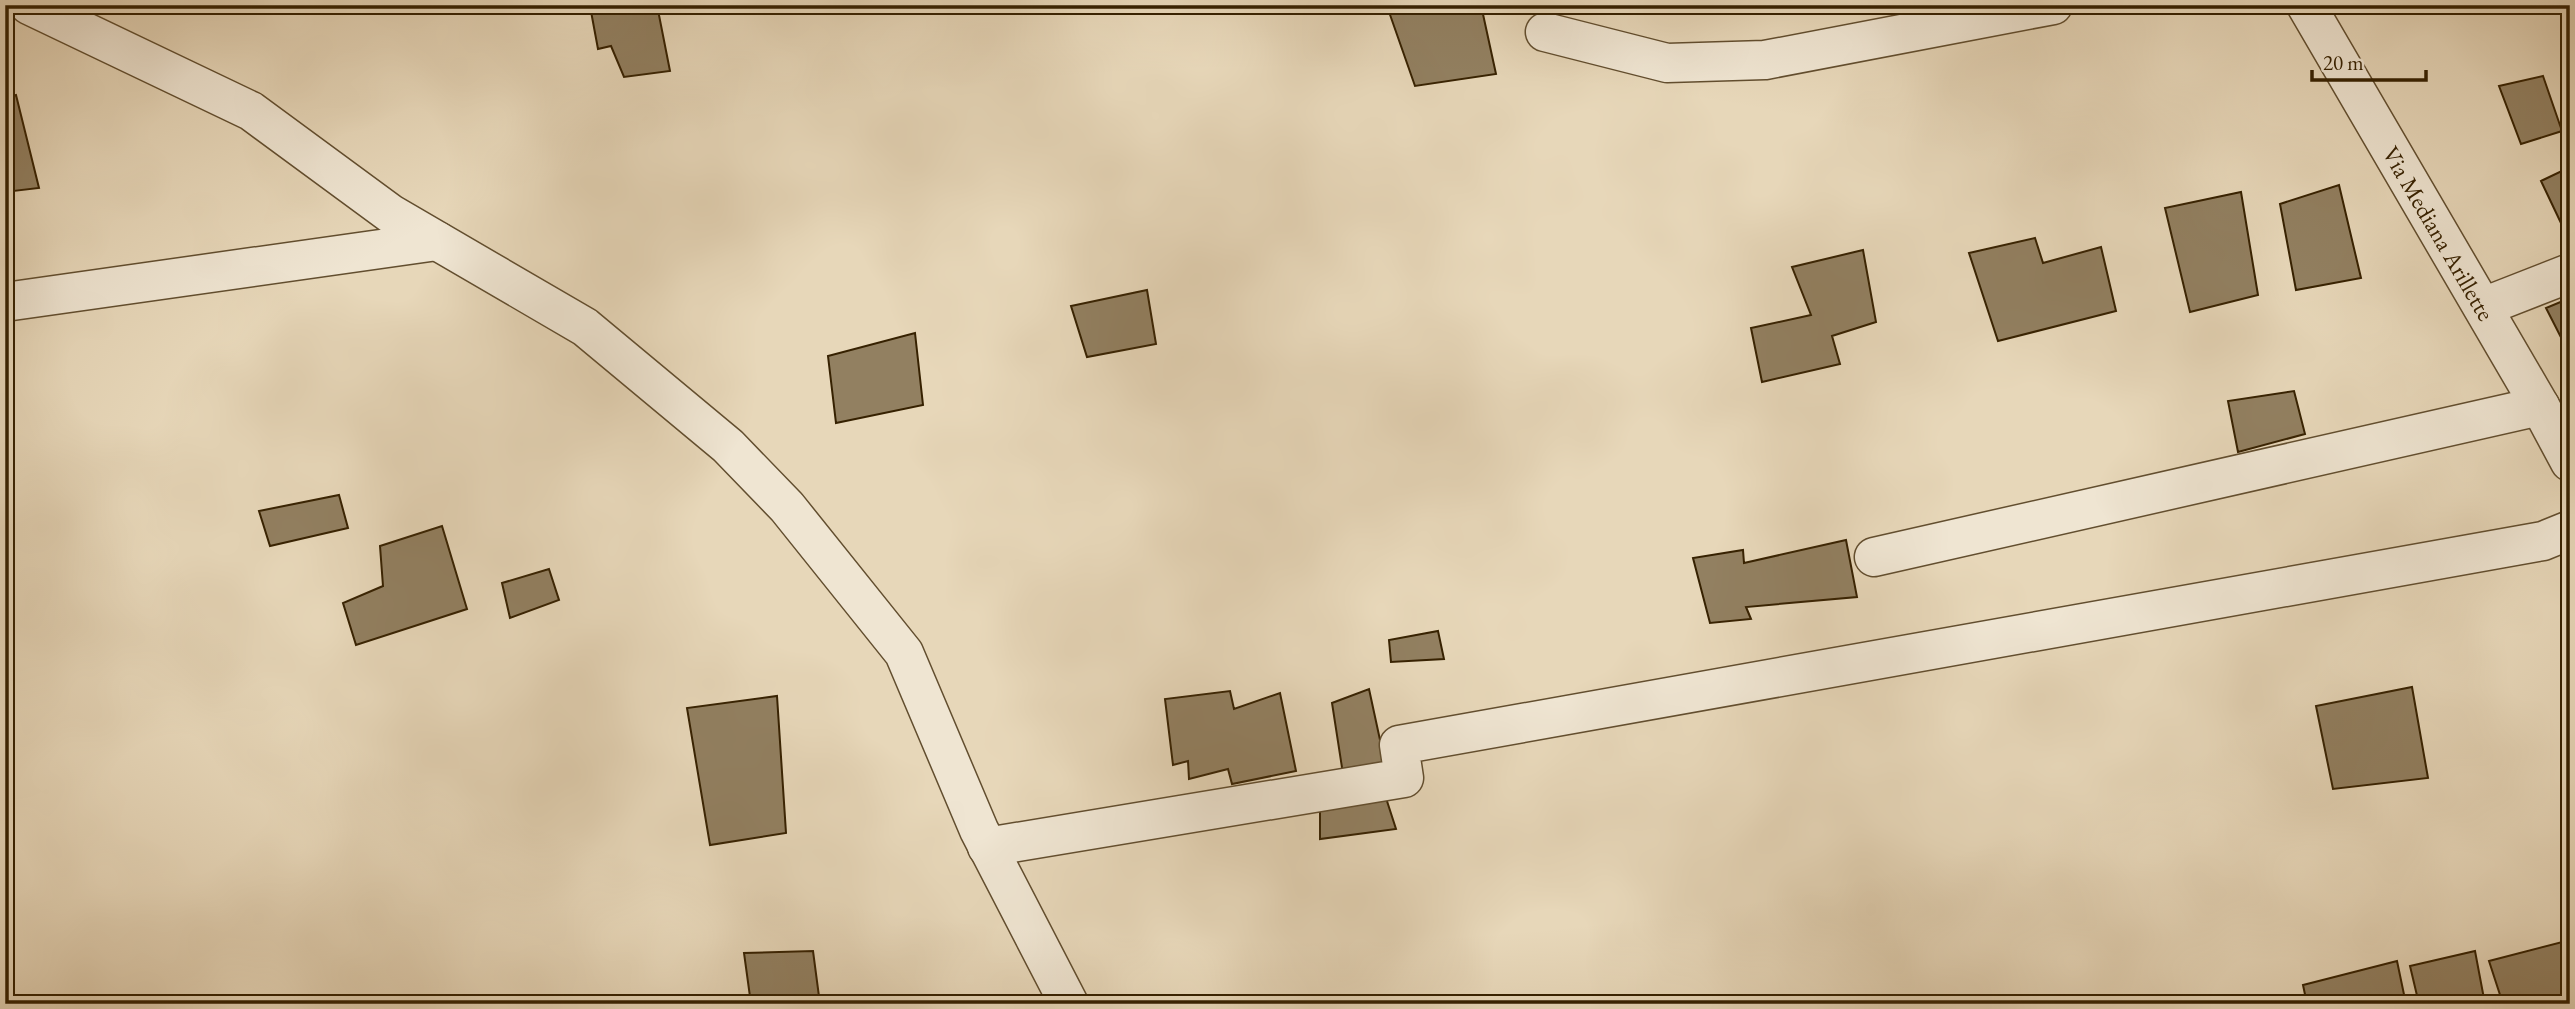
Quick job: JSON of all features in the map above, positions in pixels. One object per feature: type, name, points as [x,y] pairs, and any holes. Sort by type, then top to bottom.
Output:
[{"type":"street","points":[[29,5],[251,111],[391,214],[585,327],[727,446],[787,507],[904,653],[987,847],[1069,1004]]},
{"type":"street","points":[[1545,32],[1667,63],[1765,60],[2053,5]]},
{"type":"street","name":"Via Mediana Arillette","points":[[2306,5],[2483,307],[2554,418],[2570,461]]},
{"type":"street","points":[[5,302],[438,241]]},
{"type":"street","points":[[2483,307],[2570,273]]},
{"type":"street","points":[[1874,557],[2554,418]]},
{"type":"street","points":[[987,847],[1404,778],[1399,745],[2543,541],[2570,530]]},
{"type":"building","points":[[657,5],[670,71],[624,77],[611,46],[598,49],[590,6]]},
{"type":"building","points":[[1431,5],[1481,5],[1496,74],[1415,86],[1388,9]]},
{"type":"building","points":[[2543,76],[2562,131],[2521,144],[2499,86]]},
{"type":"building","points":[[16,95],[39,188],[5,192],[5,98]]},
{"type":"building","points":[[2570,167],[2570,242],[2541,181]]},
{"type":"building","points":[[2339,185],[2361,278],[2296,290],[2280,204]]},
{"type":"building","points":[[2241,192],[2258,295],[2190,312],[2165,208]]},
{"type":"building","points":[[2035,238],[2043,263],[2101,247],[2116,311],[1998,341],[1969,253]]},
{"type":"building","points":[[1863,250],[1876,322],[1832,336],[1840,364],[1762,382],[1751,328],[1811,315],[1792,267]]},
{"type":"building","points":[[1147,290],[1156,344],[1087,357],[1071,306]]},
{"type":"building","points":[[2570,298],[2570,355],[2546,308]]},
{"type":"building","points":[[915,333],[923,405],[836,423],[828,356]]},
{"type":"building","points":[[2294,391],[2305,434],[2238,452],[2228,401]]},
{"type":"building","points":[[339,495],[348,528],[270,546],[259,511]]},
{"type":"building","points":[[442,526],[467,609],[356,645],[343,603],[383,586],[380,546]]},
{"type":"building","points":[[1846,540],[1857,597],[1746,607],[1751,619],[1710,623],[1693,558],[1743,550],[1744,563]]},
{"type":"building","points":[[549,569],[559,600],[510,618],[502,583]]},
{"type":"building","points":[[1438,631],[1444,659],[1391,662],[1389,640]]},
{"type":"building","points":[[2412,687],[2428,778],[2333,789],[2316,706]]},
{"type":"building","points":[[1369,689],[1385,763],[1343,774],[1332,703]]},
{"type":"building","points":[[1230,691],[1234,709],[1280,693],[1296,771],[1232,784],[1228,769],[1189,779],[1188,761],[1173,765],[1165,699]]},
{"type":"building","points":[[777,696],[786,833],[710,845],[687,708]]},
{"type":"building","points":[[1386,798],[1396,829],[1320,839],[1320,811]]},
{"type":"building","points":[[2570,940],[2570,1004],[2503,1004],[2489,961]]},
{"type":"building","points":[[813,951],[820,1004],[751,1004],[744,953]]},
{"type":"building","points":[[2475,951],[2485,1004],[2419,1004],[2410,966]]},
{"type":"building","points":[[2397,961],[2406,1004],[2307,1004],[2303,985]]}]
